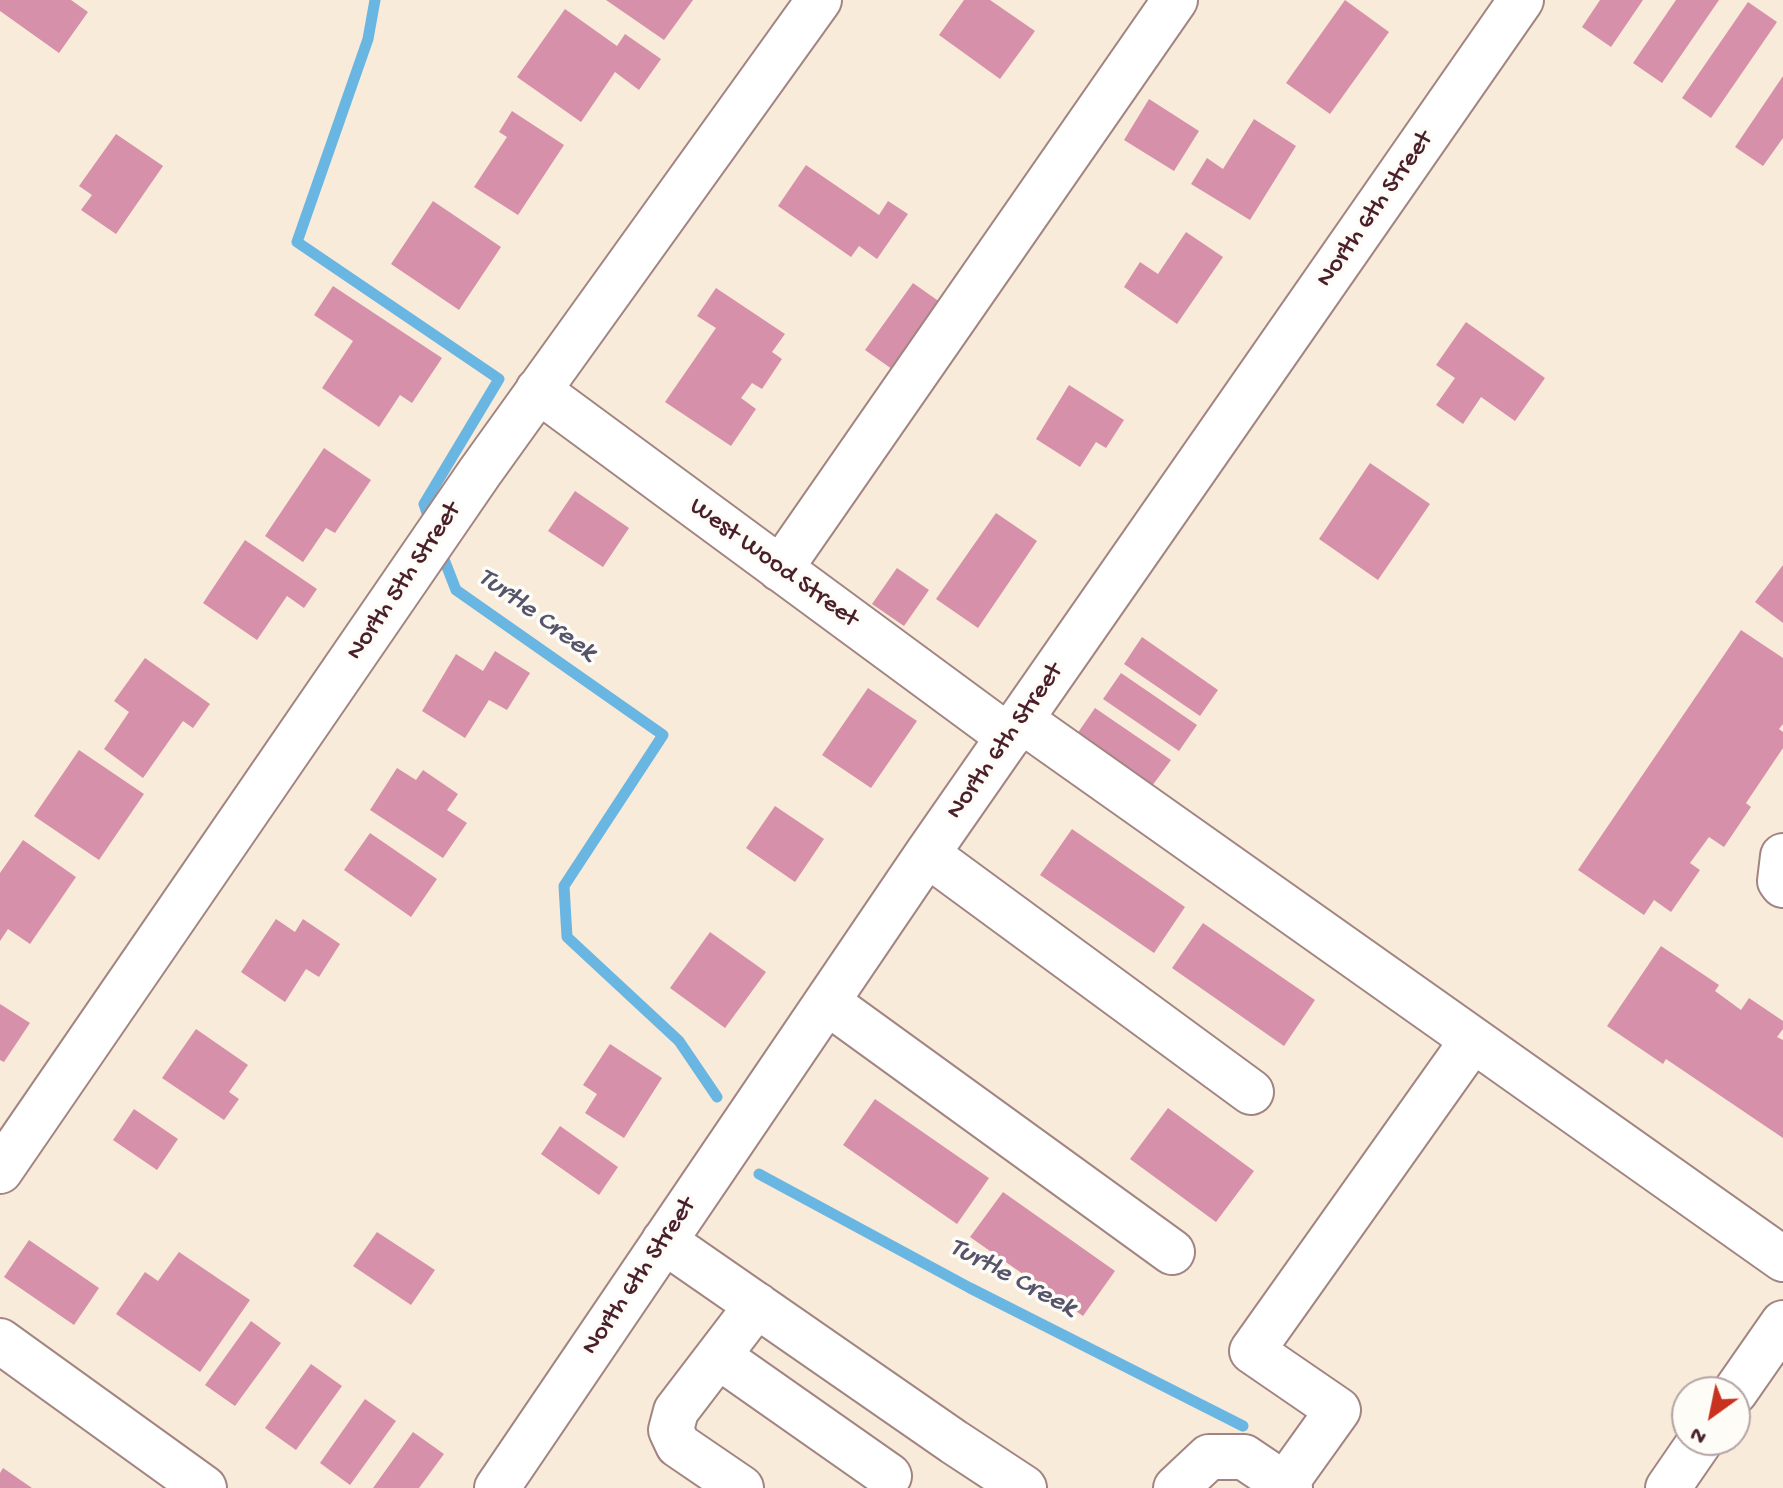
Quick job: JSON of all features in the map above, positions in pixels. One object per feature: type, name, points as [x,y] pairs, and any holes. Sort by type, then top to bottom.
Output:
[{"type":"street","name":"North 5th Street","points":[[0,1171],[538,390],[819,0]]},
{"type":"street","points":[[780,569],[1175,0]]},
{"type":"street","name":"North 6th Street","points":[[497,1488],[927,854],[1521,0]]},
{"type":"street","name":"West Wood Street","points":[[538,390],[780,569],[1015,728],[1192,840],[1783,1259]]},
{"type":"street","points":[[927,854],[1251,1092]]},
{"type":"street","points":[[1783,856],[1780,881],[1783,885]]},
{"type":"street","points":[[827,1002],[1172,1252]]},
{"type":"street","points":[[1176,1488],[1209,1457],[1244,1457],[1287,1486],[1338,1410],[1252,1351],[1472,1041]]},
{"type":"street","points":[[664,1241],[1024,1488]]},
{"type":"street","points":[[741,1488],[678,1445],[671,1430],[676,1411],[757,1305]]},
{"type":"street","points":[[1746,1376],[1783,1323]]},
{"type":"street","points":[[0,1341],[204,1488]]},
{"type":"street","points":[[718,1356],[884,1482],[954,1442]]},
{"type":"street","points":[[1668,1488],[1690,1456]]},
{"type":"building","points":[[0,0],[71,0],[88,12],[59,53],[0,11]]},
{"type":"building","points":[[606,0],[693,0],[664,40]]},
{"type":"building","points":[[964,0],[990,0],[1035,31],[1000,79],[939,35]]},
{"type":"building","points":[[1345,0],[1389,32],[1330,114],[1286,83]]},
{"type":"building","points":[[1600,0],[1643,0],[1611,47],[1582,27]]},
{"type":"building","points":[[1676,0],[1719,0],[1662,83],[1633,63]]},
{"type":"building","points":[[1748,2],[1777,22],[1711,118],[1682,98]]},
{"type":"building","points":[[565,9],[617,46],[625,34],[661,59],[639,90],[615,72],[581,122],[517,77]]},
{"type":"building","points":[[1783,76],[1783,138],[1763,166],[1735,147]]},
{"type":"building","points":[[1149,99],[1199,131],[1174,171],[1124,140]]},
{"type":"building","points":[[512,111],[564,145],[518,215],[474,187],[507,137],[499,132]]},
{"type":"building","points":[[1254,119],[1296,146],[1250,220],[1191,184],[1207,158],[1223,169]]},
{"type":"building","points":[[116,134],[163,166],[116,234],[81,210],[92,195],[79,186]]},
{"type":"building","points":[[806,165],[879,215],[888,201],[908,214],[877,259],[859,246],[851,257],[778,206]]},
{"type":"building","points":[[433,201],[501,247],[459,310],[391,264]]},
{"type":"building","points":[[1186,232],[1223,257],[1177,324],[1124,287],[1140,262],[1158,274]]},
{"type":"building","points":[[913,283],[947,307],[899,374],[865,350]]},
{"type":"building","points":[[333,286],[442,358],[412,403],[400,395],[379,427],[322,388],[353,341],[314,315]]},
{"type":"building","points":[[716,288],[785,334],[772,352],[782,359],[762,389],[752,383],[741,398],[756,409],[731,446],[665,402],[716,328],[697,316]]},
{"type":"building","points":[[1466,322],[1545,378],[1515,421],[1481,397],[1463,424],[1436,405],[1455,378],[1436,365]]},
{"type":"building","points":[[1069,385],[1124,420],[1106,448],[1096,442],[1080,467],[1036,439]]},
{"type":"building","points":[[324,448],[371,480],[335,533],[326,528],[303,562],[265,536]]},
{"type":"building","points":[[1370,463],[1430,504],[1378,580],[1319,539]]},
{"type":"building","points":[[575,491],[629,528],[603,567],[548,531]]},
{"type":"building","points":[[996,513],[1037,541],[978,628],[936,599]]},
{"type":"building","points":[[245,540],[317,589],[304,608],[287,596],[257,640],[203,603]]},
{"type":"building","points":[[1783,565],[1783,623],[1755,602]]},
{"type":"building","points":[[897,568],[929,590],[904,626],[872,604]]},
{"type":"building","points":[[1741,630],[1783,658],[1783,724],[1779,729],[1783,732],[1783,748],[1746,803],[1751,807],[1724,847],[1709,837],[1690,863],[1700,870],[1671,912],[1654,900],[1644,915],[1578,870]]},
{"type":"building","points":[[1142,637],[1218,690],[1200,716],[1124,664]]},
{"type":"building","points":[[495,651],[530,673],[507,710],[489,700],[465,738],[422,711],[456,654],[483,671]]},
{"type":"building","points":[[145,658],[210,704],[193,728],[183,721],[143,778],[104,749],[129,712],[114,701]]},
{"type":"building","points":[[1121,673],[1197,725],[1179,751],[1103,699]]},
{"type":"building","points":[[868,688],[917,721],[871,788],[822,755]]},
{"type":"building","points":[[1095,708],[1171,760],[1152,786],[1077,734]]},
{"type":"building","points":[[79,750],[144,794],[99,860],[34,816]]},
{"type":"building","points":[[397,768],[416,780],[423,770],[458,794],[447,810],[467,823],[443,858],[370,810]]},
{"type":"building","points":[[775,806],[824,839],[795,882],[746,848]]},
{"type":"building","points":[[1072,829],[1185,907],[1154,953],[1040,875]]},
{"type":"building","points":[[370,833],[437,879],[411,917],[344,870]]},
{"type":"building","points":[[23,840],[76,877],[30,944],[8,929],[0,941],[0,873]]},
{"type":"building","points":[[276,919],[295,932],[303,919],[340,944],[319,977],[306,969],[285,1002],[241,972]]},
{"type":"building","points":[[1203,923],[1315,1000],[1284,1046],[1172,968]]},
{"type":"building","points":[[710,932],[766,972],[725,1028],[670,988]]},
{"type":"building","points":[[1661,946],[1719,985],[1715,991],[1741,1010],[1749,998],[1783,1021],[1783,1029],[1777,1037],[1783,1040],[1783,1138],[1666,1059],[1663,1064],[1607,1026]]},
{"type":"building","points":[[0,1004],[30,1023],[4,1062],[0,1060]]},
{"type":"building","points":[[196,1029],[248,1065],[229,1092],[239,1099],[224,1120],[162,1078]]},
{"type":"building","points":[[610,1044],[662,1078],[624,1138],[585,1113],[597,1094],[583,1085]]},
{"type":"building","points":[[875,1099],[989,1178],[957,1224],[843,1145]]},
{"type":"building","points":[[1168,1108],[1254,1171],[1216,1222],[1130,1159]]},
{"type":"building","points":[[134,1109],[178,1139],[157,1170],[113,1140]]},
{"type":"building","points":[[560,1126],[618,1167],[599,1195],[541,1154]]},
{"type":"building","points":[[1003,1192],[1115,1271],[1083,1316],[970,1237]]},
{"type":"building","points":[[377,1232],[435,1270],[411,1305],[353,1266]]},
{"type":"building","points":[[29,1240],[99,1288],[74,1325],[4,1277]]},
{"type":"building","points":[[179,1252],[250,1300],[200,1372],[116,1314],[145,1272],[158,1281]]},
{"type":"building","points":[[251,1321],[281,1343],[235,1406],[205,1385]]},
{"type":"building","points":[[311,1364],[342,1386],[296,1450],[265,1428]]},
{"type":"building","points":[[365,1399],[396,1421],[350,1485],[320,1463]]},
{"type":"building","points":[[413,1432],[444,1454],[419,1488],[373,1488]]},
{"type":"building","points":[[3,1468],[32,1488],[0,1488]]},
{"type":"waterway","name":"Turtle Creek","points":[[375,0],[368,39],[297,242],[499,379],[424,504],[431,525]]},
{"type":"waterway","name":"Turtle Creek","points":[[440,549],[456,590],[663,735],[564,886],[567,937],[679,1041],[717,1097]]},
{"type":"waterway","name":"Turtle Creek","points":[[759,1174],[970,1288],[1243,1426]]}]
